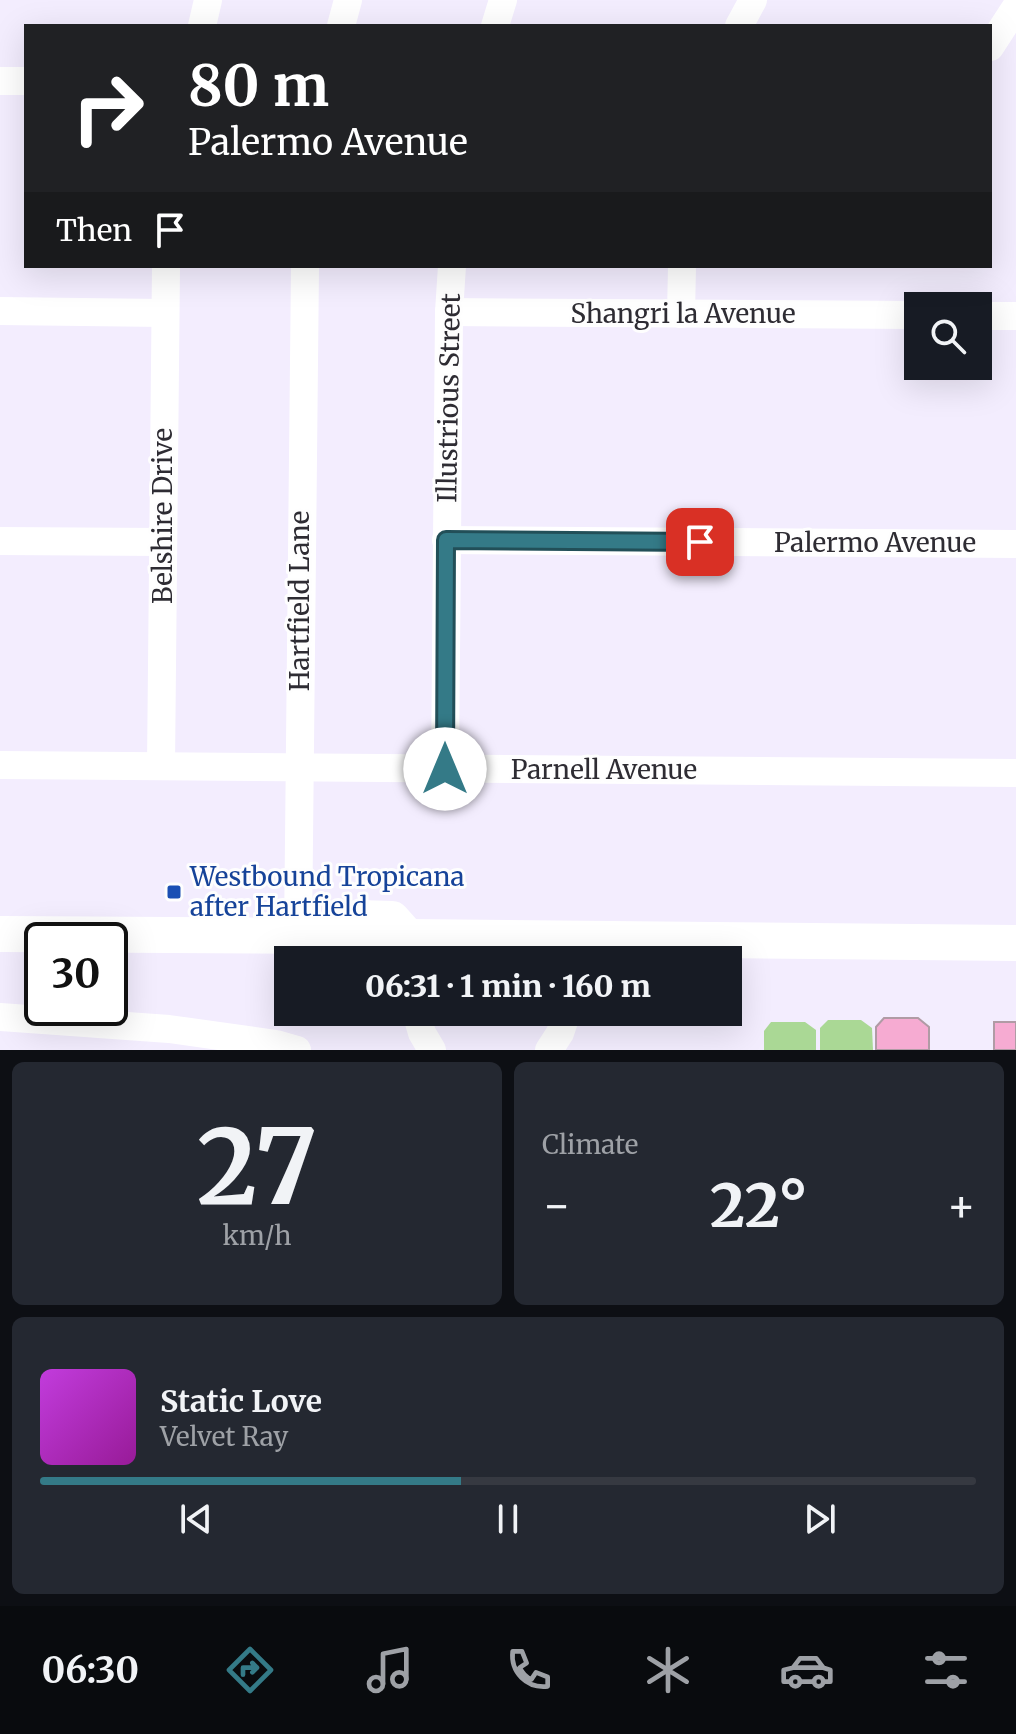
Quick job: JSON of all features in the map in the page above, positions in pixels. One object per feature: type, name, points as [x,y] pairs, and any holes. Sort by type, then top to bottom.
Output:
[{"type":"main road","points":[[0,934],[335,936],[356,954],[392,954],[414,945],[453,946]]},
{"type":"main road","points":[[742,947],[1016,943]]},
{"type":"street","points":[[202,24],[208,0]]},
{"type":"street","points":[[342,24],[348,0]]},
{"type":"street","points":[[496,24],[503,0]]},
{"type":"street","points":[[740,24],[753,0]]},
{"type":"street","points":[[992,44],[1016,7]]},
{"type":"street","points":[[0,81],[24,81]]},
{"type":"street","name":"Belshire Drive","points":[[161,766],[166,268]]},
{"type":"street","name":"Hartfield Lane","points":[[298,936],[305,268]]},
{"type":"street","name":"Illustrious Street","points":[[445,769],[452,268]]},
{"type":"street","points":[[681,314],[682,268]]},
{"type":"street","points":[[0,311],[165,313]]},
{"type":"street","name":"Shangri la Avenue","points":[[449,312],[904,315]]},
{"type":"street","points":[[992,316],[1016,316]]},
{"type":"street","name":"Palermo Avenue","points":[[446,540],[1016,544]]},
{"type":"street","points":[[0,541],[163,542]]},
{"type":"street","name":"Parnell Avenue","points":[[0,765],[1016,773]]},
{"type":"street","points":[[0,1017],[129,1038],[260,1041],[297,1050]]},
{"type":"street","points":[[420,1026],[432,1050]]},
{"type":"street","points":[[549,1050],[562,1026]]},
{"type":"green space","points":[[828,1020],[861,1020],[872,1028],[873,1050],[820,1050],[820,1028]]},
{"type":"green space","points":[[771,1022],[805,1022],[816,1030],[816,1050],[764,1050],[764,1031]]},
{"type":"building","points":[[884,1018],[918,1018],[929,1027],[929,1050],[876,1050],[876,1027]]},
{"type":"building","points":[[994,1022],[1016,1022],[1016,1050],[994,1050]]},
{"type":"place","name":"Westbound Tropicana after Hartfield","points":[[174,892]]},
{"type":"route","points":[[445,769],[446,540],[700,542]]}]
